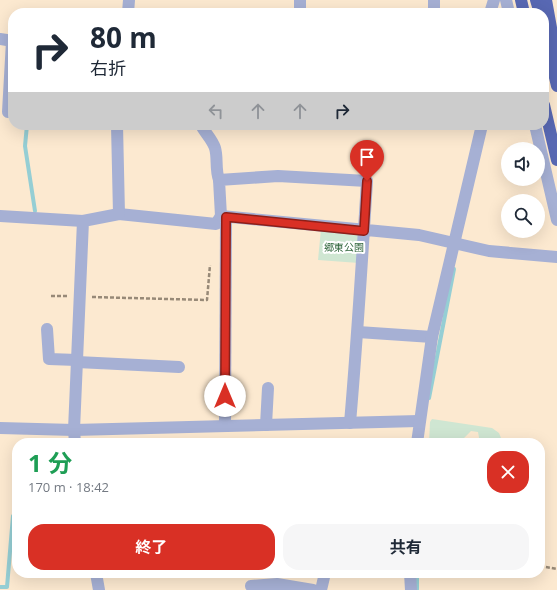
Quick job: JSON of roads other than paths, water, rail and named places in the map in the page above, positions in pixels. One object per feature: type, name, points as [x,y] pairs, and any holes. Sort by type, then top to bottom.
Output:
[{"type":"highway","points":[[547,0],[557,35]]},
{"type":"highway","points":[[549,12],[557,61]]},
{"type":"highway","points":[[549,53],[557,86]]},
{"type":"highway","points":[[549,126],[557,160]]},
{"type":"street","points":[[8,40],[8,112]]},
{"type":"street","points":[[117,130],[119,214]]},
{"type":"street","points":[[206,130],[212,139],[215,149],[216,174],[219,180],[223,217],[225,426]]},
{"type":"street","points":[[417,438],[432,337],[481,130]]},
{"type":"street","points":[[536,130],[557,220]]},
{"type":"street","points":[[219,180],[278,176],[367,181],[358,332],[350,423]]},
{"type":"street","points":[[0,216],[83,221],[119,214],[216,224],[223,217]]},
{"type":"street","points":[[223,217],[419,235],[489,251],[557,257]]},
{"type":"street","points":[[75,438],[83,221]]},
{"type":"street","points":[[47,329],[49,359],[179,367]]},
{"type":"street","points":[[358,332],[432,337]]},
{"type":"street","points":[[266,425],[268,388]]},
{"type":"street","points":[[0,428],[74,430],[419,421]]},
{"type":"street","points":[[97,578],[99,590]]},
{"type":"street","points":[[321,590],[324,578]]},
{"type":"street","points":[[410,578],[411,590]]},
{"type":"street","points":[[251,586],[277,584],[312,590]]},
{"type":"waterway","points":[[27,130],[25,146],[35,211]]},
{"type":"waterway","points":[[429,398],[454,269]]},
{"type":"waterway","points":[[0,587],[7,587],[12,528]]},
{"type":"waterway","points":[[417,578],[417,589]]},
{"type":"park label","name":"郷東公園","points":[[344,247]]}]
